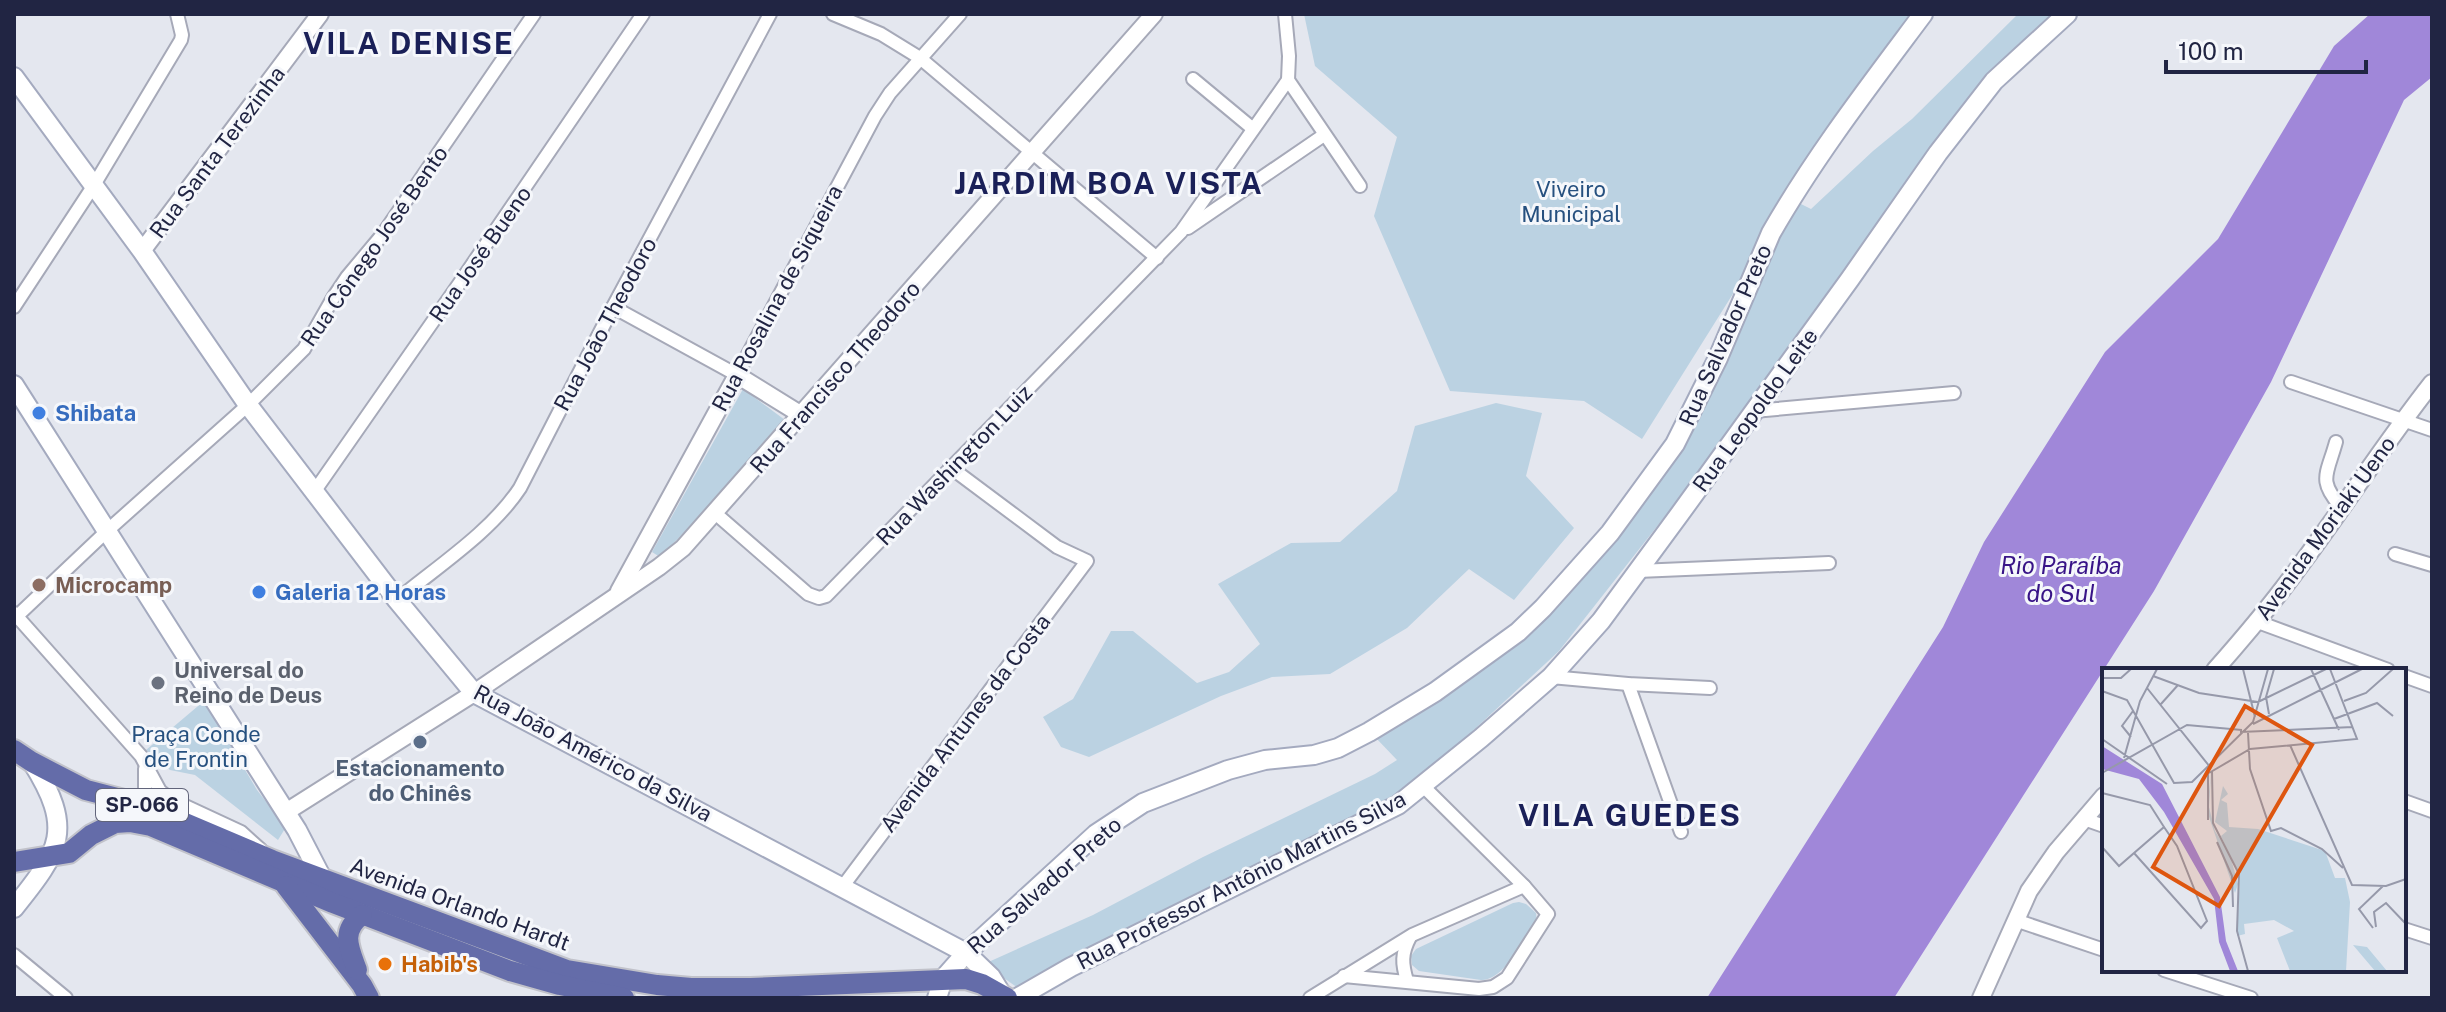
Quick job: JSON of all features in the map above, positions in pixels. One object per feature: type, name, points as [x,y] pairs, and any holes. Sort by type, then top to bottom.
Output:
[{"type":"main road","name":"Rua Salvador Preto","points":[[940,988],[966,953],[1096,834],[1143,803],[1246,764],[1314,755],[1338,748],[1457,677],[1518,632],[1543,608],[1610,533],[1675,444],[1718,358],[1771,233],[1853,108],[1923,14]]},
{"type":"main road","name":"Rua Leopoldo Leite","points":[[1423,786],[1551,677],[1601,621],[1938,153],[1994,81],[2067,14]]},
{"type":"main road","name":"Rua João Américo da Silva","points":[[14,77],[142,251],[248,405],[397,600],[474,693],[966,953],[1009,997]]},
{"type":"main road","points":[[14,385],[286,812],[323,878],[333,903]]},
{"type":"main road","name":"Avenida Orlando Hardt","points":[[14,750],[86,790],[140,804],[272,860],[567,970],[691,988],[940,988],[966,979],[1009,997]]},
{"type":"main road","points":[[14,908],[52,855],[57,834],[56,811],[49,790],[32,762]]},
{"type":"main road","name":"Rua Professor Antônio Martins Silva","points":[[1009,997],[1398,805],[1423,786]]},
{"type":"main road","name":"Avenida Orlando Hardt","points":[[14,862],[69,853],[115,823],[151,826],[362,915],[510,971],[624,998]]},
{"type":"main road","points":[[272,860],[283,883],[366,992]]},
{"type":"main road","points":[[362,915],[353,922],[348,933],[348,946],[366,992]]},
{"type":"street","points":[[14,307],[94,185],[181,40],[177,14]]},
{"type":"street","name":"Rua Santa Terezinha","points":[[142,251],[320,14]]},
{"type":"street","name":"Rua Cônego José Bento","points":[[15,617],[248,405],[304,349],[347,277],[383,234],[534,14]]},
{"type":"street","name":"Rua José Bueno","points":[[314,492],[643,14]]},
{"type":"street","name":"Rua João Theodoro","points":[[397,600],[492,522],[520,488],[770,14]]},
{"type":"street","points":[[833,14],[881,34],[920,58],[1157,258]]},
{"type":"street","name":"Rua Rosalina de Siqueira","points":[[616,596],[875,116],[890,93],[960,14]]},
{"type":"street","name":"Rua Francisco Theodoro","points":[[286,812],[474,693],[683,548],[1154,14]]},
{"type":"street","points":[[1285,14],[1288,80],[1360,186]]},
{"type":"street","points":[[1193,79],[1252,128]]},
{"type":"street","name":"Rua Washington Luiz","points":[[715,513],[808,594],[819,598],[832,591],[1181,232],[1288,80]]},
{"type":"street","name":"Rua Washington Luiz","points":[[1181,232],[1324,135]]},
{"type":"street","points":[[613,307],[737,375],[800,414]]},
{"type":"street","points":[[2291,382],[2432,430]]},
{"type":"street","name":"Avenida Moriaki Ueno","points":[[2217,668],[2258,622],[2432,383]]},
{"type":"street","points":[[1754,411],[1954,393]]},
{"type":"street","points":[[2336,442],[2326,487],[2342,508]]},
{"type":"street","name":"Avenida Antunes da Costa","points":[[843,886],[1087,561],[1057,547],[950,467]]},
{"type":"street","points":[[2395,554],[2432,565]]},
{"type":"street","points":[[1638,571],[1829,563]]},
{"type":"street","points":[[15,617],[141,756],[160,791],[170,799],[241,832],[272,860]]},
{"type":"street","points":[[2258,622],[2383,668]]},
{"type":"street","points":[[1551,677],[1710,688]]},
{"type":"street","points":[[2406,677],[2432,686]]},
{"type":"street","points":[[1628,684],[1681,832]]},
{"type":"street","points":[[140,804],[145,791],[146,773],[141,756]]},
{"type":"street","points":[[1344,976],[1479,989],[1493,987],[1507,978],[1548,914],[1423,786]]},
{"type":"street","points":[[1981,998],[2015,920],[2041,872],[2102,798]]},
{"type":"street","points":[[2406,802],[2432,811]]},
{"type":"street","points":[[2084,819],[2102,825]]},
{"type":"street","points":[[1310,998],[1412,935],[1524,886]]},
{"type":"street","points":[[2015,920],[2102,949]]},
{"type":"street","points":[[2406,930],[2432,938]]},
{"type":"street","points":[[1407,981],[1402,962],[1404,948],[1412,935]]},
{"type":"street","points":[[14,955],[66,998]]},
{"type":"street","points":[[2170,972],[2251,998]]},
{"type":"green space","name":"Viveiro Municipal","points":[[1304,14],[1926,14],[1798,190],[1642,439],[1584,401],[1450,391],[1374,216],[1397,137],[1315,66]]},
{"type":"green space","points":[[2018,14],[2053,14],[2031,32],[1964,106],[1688,487],[1559,651],[1395,803],[1018,988],[984,964],[1093,915],[1203,857],[1375,774],[1397,760],[1375,737],[1451,693],[1519,634],[1691,427],[1797,202],[1811,209],[1912,119]]},
{"type":"green space","points":[[743,389],[785,420],[708,508],[660,557],[652,552]]},
{"type":"green space","points":[[1496,403],[1542,413],[1526,476],[1574,528],[1514,600],[1469,569],[1407,628],[1330,674],[1272,677],[1221,696],[1089,757],[1061,747],[1043,717],[1073,699],[1111,631],[1133,631],[1197,683],[1229,672],[1260,644],[1218,584],[1291,543],[1340,542],[1397,491],[1415,426]]},
{"type":"green space","name":"Praça Conde de Frontin","points":[[204,701],[257,790],[286,827],[278,840],[195,775],[170,770],[146,750]]},
{"type":"green space","points":[[1519,902],[1536,913],[1537,923],[1513,958],[1497,974],[1481,980],[1419,971],[1412,965],[1411,956],[1416,949]]},
{"type":"water","name":"Rio Paraíba do Sul","points":[[2370,14],[2432,14],[2432,77],[2404,100],[2271,382],[2154,591],[1894,998],[1707,998],[1943,627],[1984,542],[2105,352],[2218,239],[2334,46]]},
{"type":"place","name":"Shibata","points":[[39,413]]},
{"type":"place","name":"Microcamp","points":[[39,585]]},
{"type":"place","name":"Galeria 12 Horas","points":[[259,592]]},
{"type":"place","name":"Universal do Reino de Deus","points":[[158,683]]},
{"type":"place","name":"Estacionamento do Chinês","points":[[420,742]]},
{"type":"place","name":"Habib's","points":[[385,964]]},
{"type":"district","name":"VILA DENISE","points":[[409,44]]},
{"type":"district","name":"JARDIM BOA VISTA","points":[[1109,184]]},
{"type":"district","name":"VILA GUEDES","points":[[1630,816]]}]
